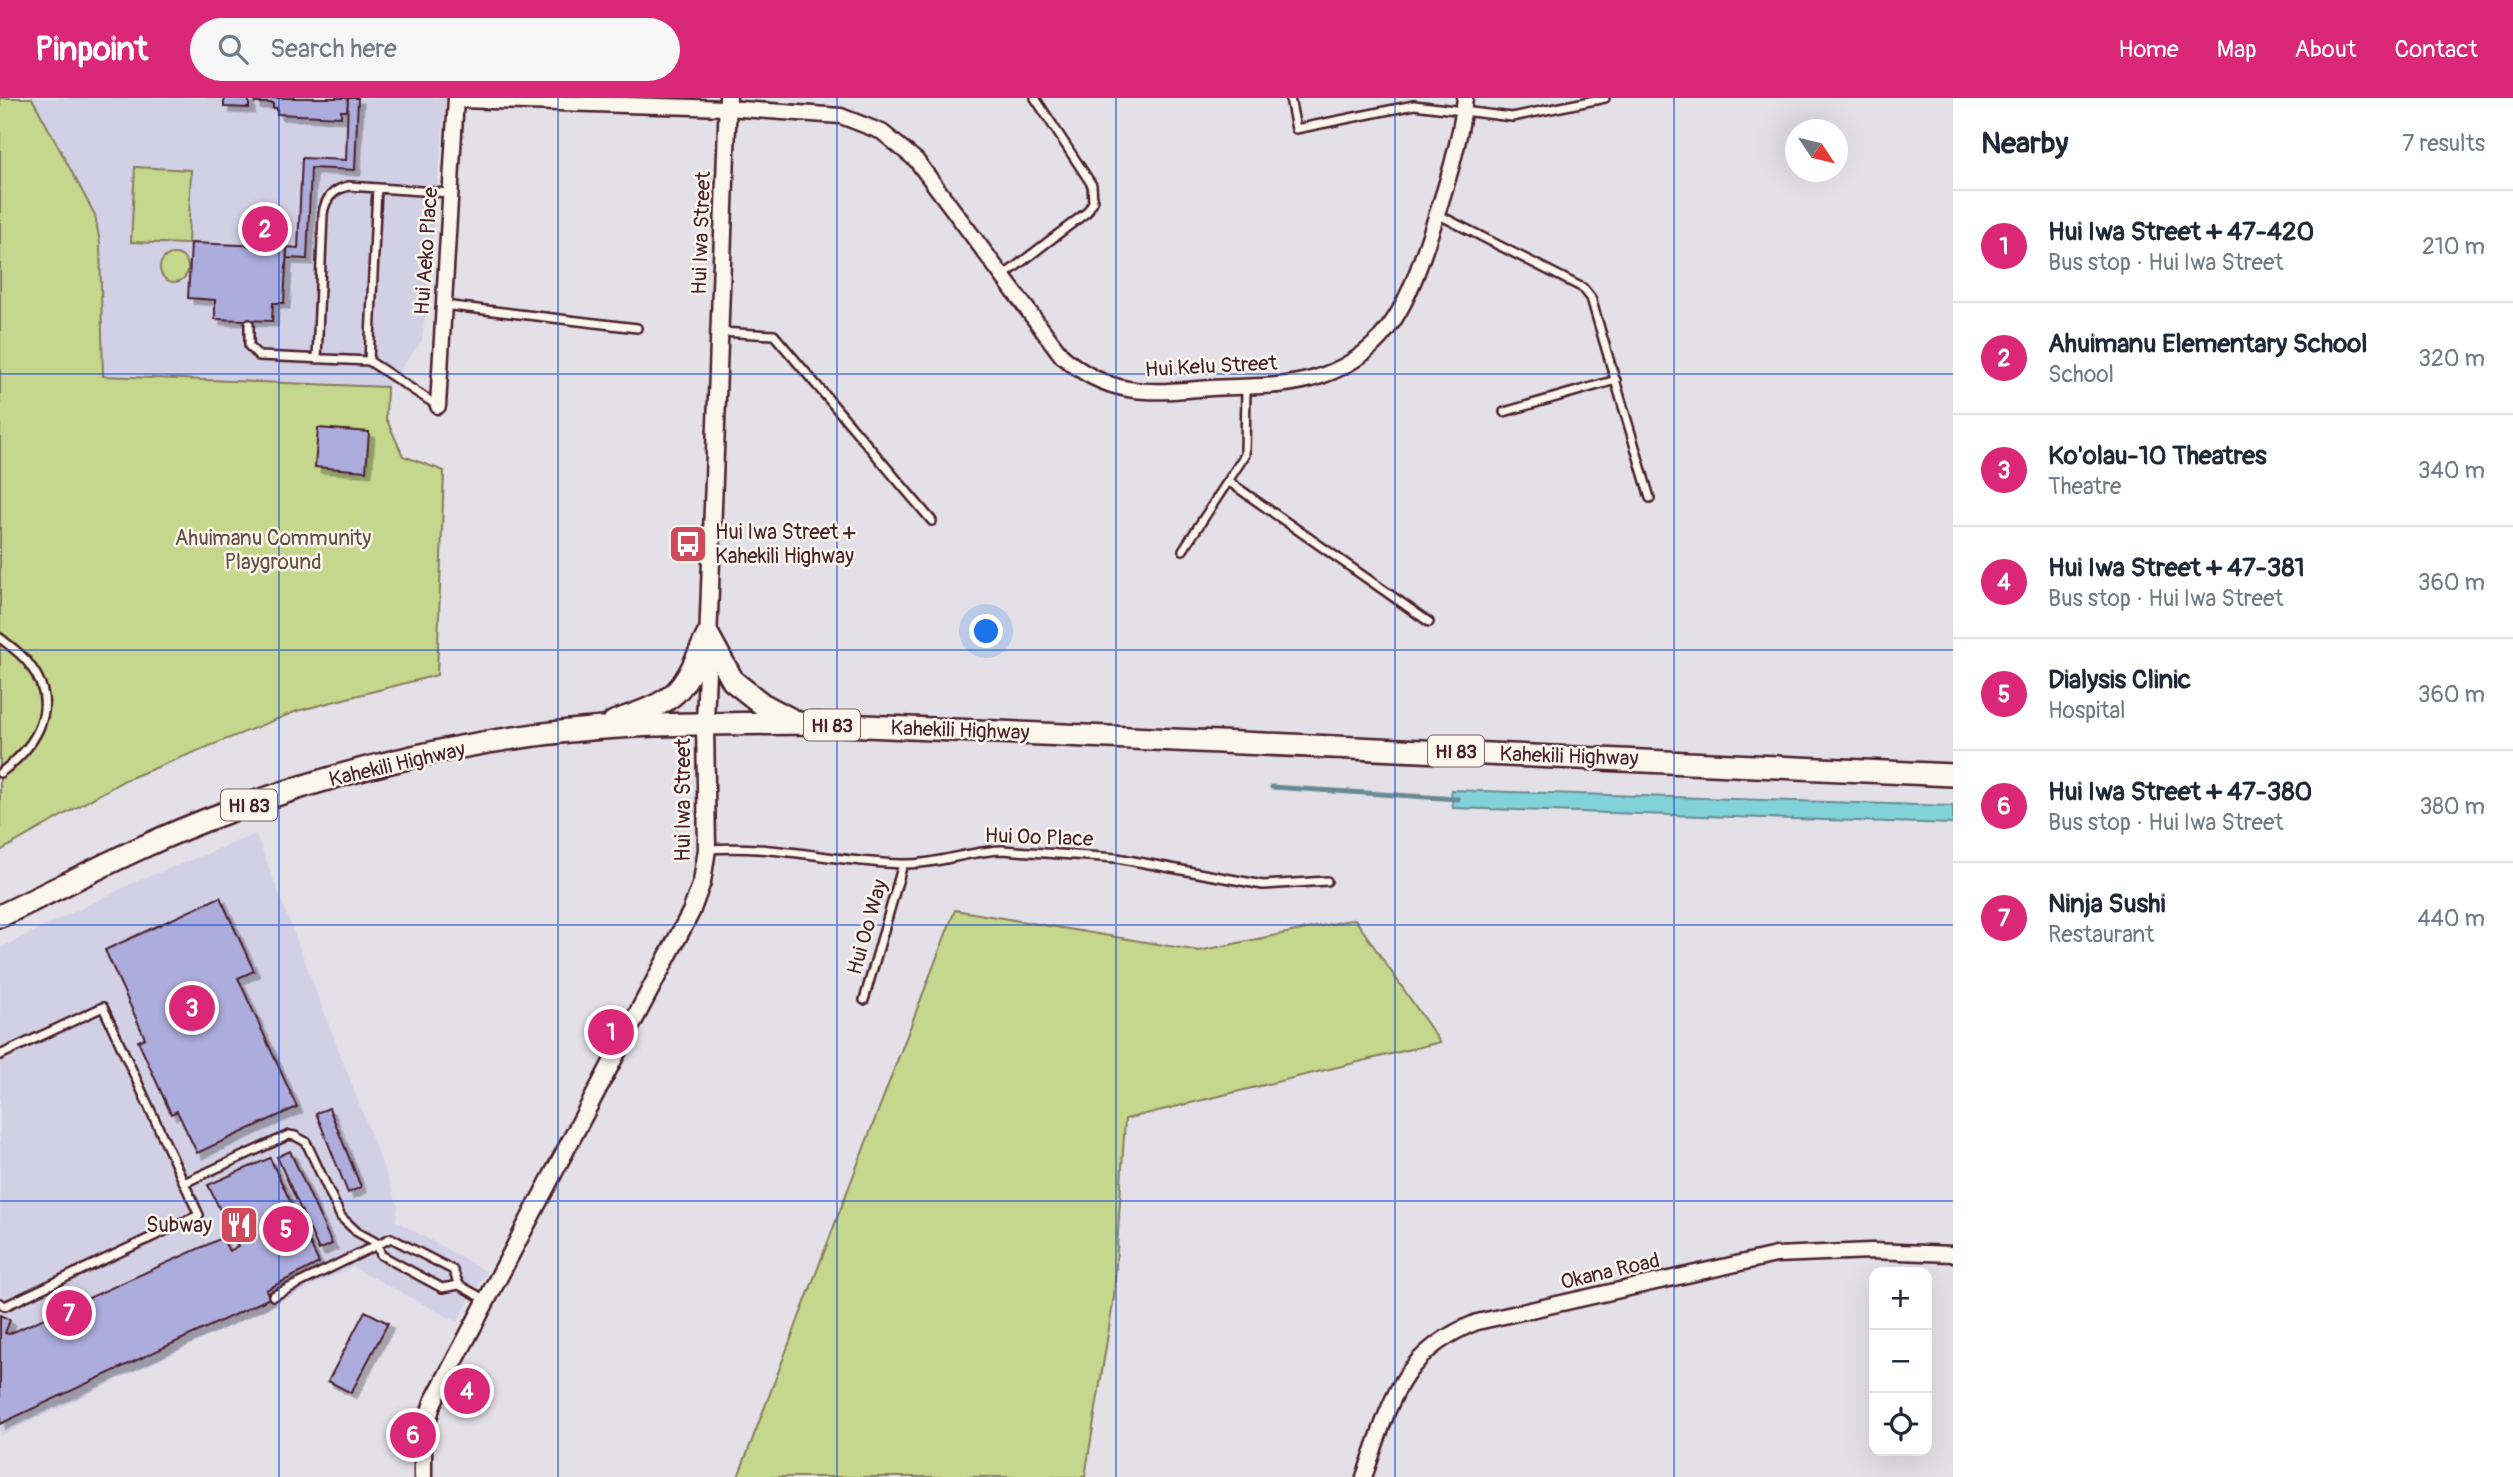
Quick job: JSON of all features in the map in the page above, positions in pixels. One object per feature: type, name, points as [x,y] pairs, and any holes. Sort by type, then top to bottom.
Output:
[{"type":"main road","points":[[708,635],[733,681],[745,693],[799,723]]},
{"type":"main road","points":[[596,730],[661,702],[675,693],[685,680],[708,635]]},
{"type":"main road","name":"Kahekili Highway","points":[[0,916],[120,856],[220,814],[278,794],[347,774],[453,749],[596,730],[705,724],[799,723],[1953,775]]},
{"type":"street","name":"Hui Kelu Street","points":[[456,99],[727,103],[841,116],[882,132],[916,160],[1062,356],[1075,367],[1105,384],[1122,389],[1159,392],[1304,382],[1337,370],[1367,351],[1390,328],[1406,302],[1456,153],[1464,105]]},
{"type":"street","name":"Hui Aeko Place","points":[[438,406],[456,99]]},
{"type":"street","name":"Hui Iwa Street","points":[[423,1477],[421,1450],[427,1418],[486,1300],[691,912],[702,882],[707,849],[705,724],[727,103]]},
{"type":"street","name":"Okana Road","points":[[1364,1477],[1392,1397],[1410,1368],[1434,1345],[1469,1325],[1776,1255],[1871,1251],[1953,1254]]},
{"type":"lane","points":[[1002,277],[1087,212],[1093,202],[1092,185],[1035,98]]},
{"type":"lane","points":[[1290,98],[1296,129],[1414,105],[1464,105],[1521,116],[1605,98]]},
{"type":"lane","points":[[317,359],[324,207],[331,194],[342,187],[450,193]]},
{"type":"lane","points":[[369,361],[377,188]]},
{"type":"lane","points":[[1437,214],[1587,292],[1594,304],[1650,499]]},
{"type":"lane","points":[[443,305],[637,328]]},
{"type":"lane","points":[[249,324],[249,346],[254,354],[263,357],[369,361],[438,406]]},
{"type":"lane","points":[[719,332],[774,335],[932,521]]},
{"type":"lane","points":[[1504,412],[1616,380]]},
{"type":"lane","points":[[1182,550],[1246,450],[1246,386]]},
{"type":"lane","points":[[1228,481],[1429,622]]},
{"type":"lane","points":[[0,638],[30,665],[40,685],[44,707],[42,720],[32,744],[0,773]]},
{"type":"lane","name":"Hui Oo Place","points":[[707,849],[743,848],[903,864],[935,862],[1002,850],[1117,858],[1263,885],[1327,881]]},
{"type":"lane","name":"Hui Oo Way","points":[[864,1000],[903,864]]},
{"type":"lane","points":[[0,1055],[103,1007],[199,1215],[5,1306],[0,1303]]},
{"type":"lane","points":[[184,1183],[289,1135],[295,1136],[306,1142],[341,1217],[357,1232],[377,1243],[381,1255],[442,1288],[459,1285],[486,1300]]},
{"type":"lane","points":[[273,1296],[391,1238],[453,1270],[459,1285]]},
{"type":"shaded area","points":[[32,98],[446,98],[422,341],[387,387],[103,376],[100,243]]},
{"type":"shaded area","points":[[256,834],[394,1195],[398,1207],[396,1221],[486,1271],[457,1322],[353,1267],[0,1436],[0,948],[133,883]]},
{"type":"green space","name":"Ahuimanu Community Playground","points":[[0,98],[32,98],[95,215],[100,243],[103,376],[387,387],[386,418],[403,456],[444,471],[437,675],[297,711],[125,780],[0,851]]},
{"type":"green space","points":[[135,167],[191,170],[188,244],[131,242]]},
{"type":"green space","points":[[174,254],[184,258],[188,268],[184,278],[174,282],[164,278],[160,268],[164,258]]},
{"type":"green space","points":[[955,910],[1199,951],[1355,919],[1440,1042],[1125,1119],[1114,1297],[1085,1477],[738,1477]]},
{"type":"water","points":[[1451,790],[1953,806],[1953,824],[1453,808]]},
{"type":"building","points":[[224,98],[249,98],[249,108],[224,107]]},
{"type":"building","points":[[255,98],[348,98],[347,111],[341,111],[341,117],[277,114],[273,103],[255,103]]},
{"type":"building","points":[[348,98],[358,98],[355,170],[311,168],[307,259],[287,258],[287,247],[298,248],[302,158],[346,160]]},
{"type":"building","points":[[191,243],[287,247],[284,303],[273,303],[272,321],[215,319],[215,300],[188,298]]},
{"type":"building","points":[[318,428],[369,432],[366,471],[315,467]]},
{"type":"building","points":[[220,897],[254,971],[238,978],[297,1107],[197,1153],[177,1111],[171,1114],[138,1041],[145,1038],[105,950]]},
{"type":"building","points":[[329,1108],[361,1187],[348,1193],[316,1113]]},
{"type":"building","points":[[290,1151],[332,1244],[319,1250],[277,1157]]},
{"type":"building","points":[[270,1158],[319,1263],[266,1290],[270,1298],[0,1424],[0,1315],[10,1320],[5,1333],[9,1334],[222,1238],[229,1251],[238,1247],[208,1185]]},
{"type":"building","points":[[365,1311],[388,1323],[351,1393],[328,1381]]},
{"type":"waterway","points":[[1272,787],[1458,799]]},
{"type":"place","name":"Ahuimanu Elementary School","points":[[265,229]]},
{"type":"place","name":"Hui Iwa Street + Kahekili Highway","points":[[688,544]]},
{"type":"place","name":"Ko'olau-10 Theatres","points":[[192,1008]]},
{"type":"place","name":"Hui Iwa Street + 47-420","points":[[611,1032]]},
{"type":"place","name":"Subway","points":[[239,1225]]},
{"type":"place","name":"Dialysis Clinic","points":[[286,1229]]},
{"type":"place","name":"Ninja Sushi","points":[[69,1313]]},
{"type":"place","name":"Hui Iwa Street + 47-381","points":[[467,1391]]},
{"type":"place","name":"Hui Iwa Street + 47-380","points":[[413,1435]]}]
